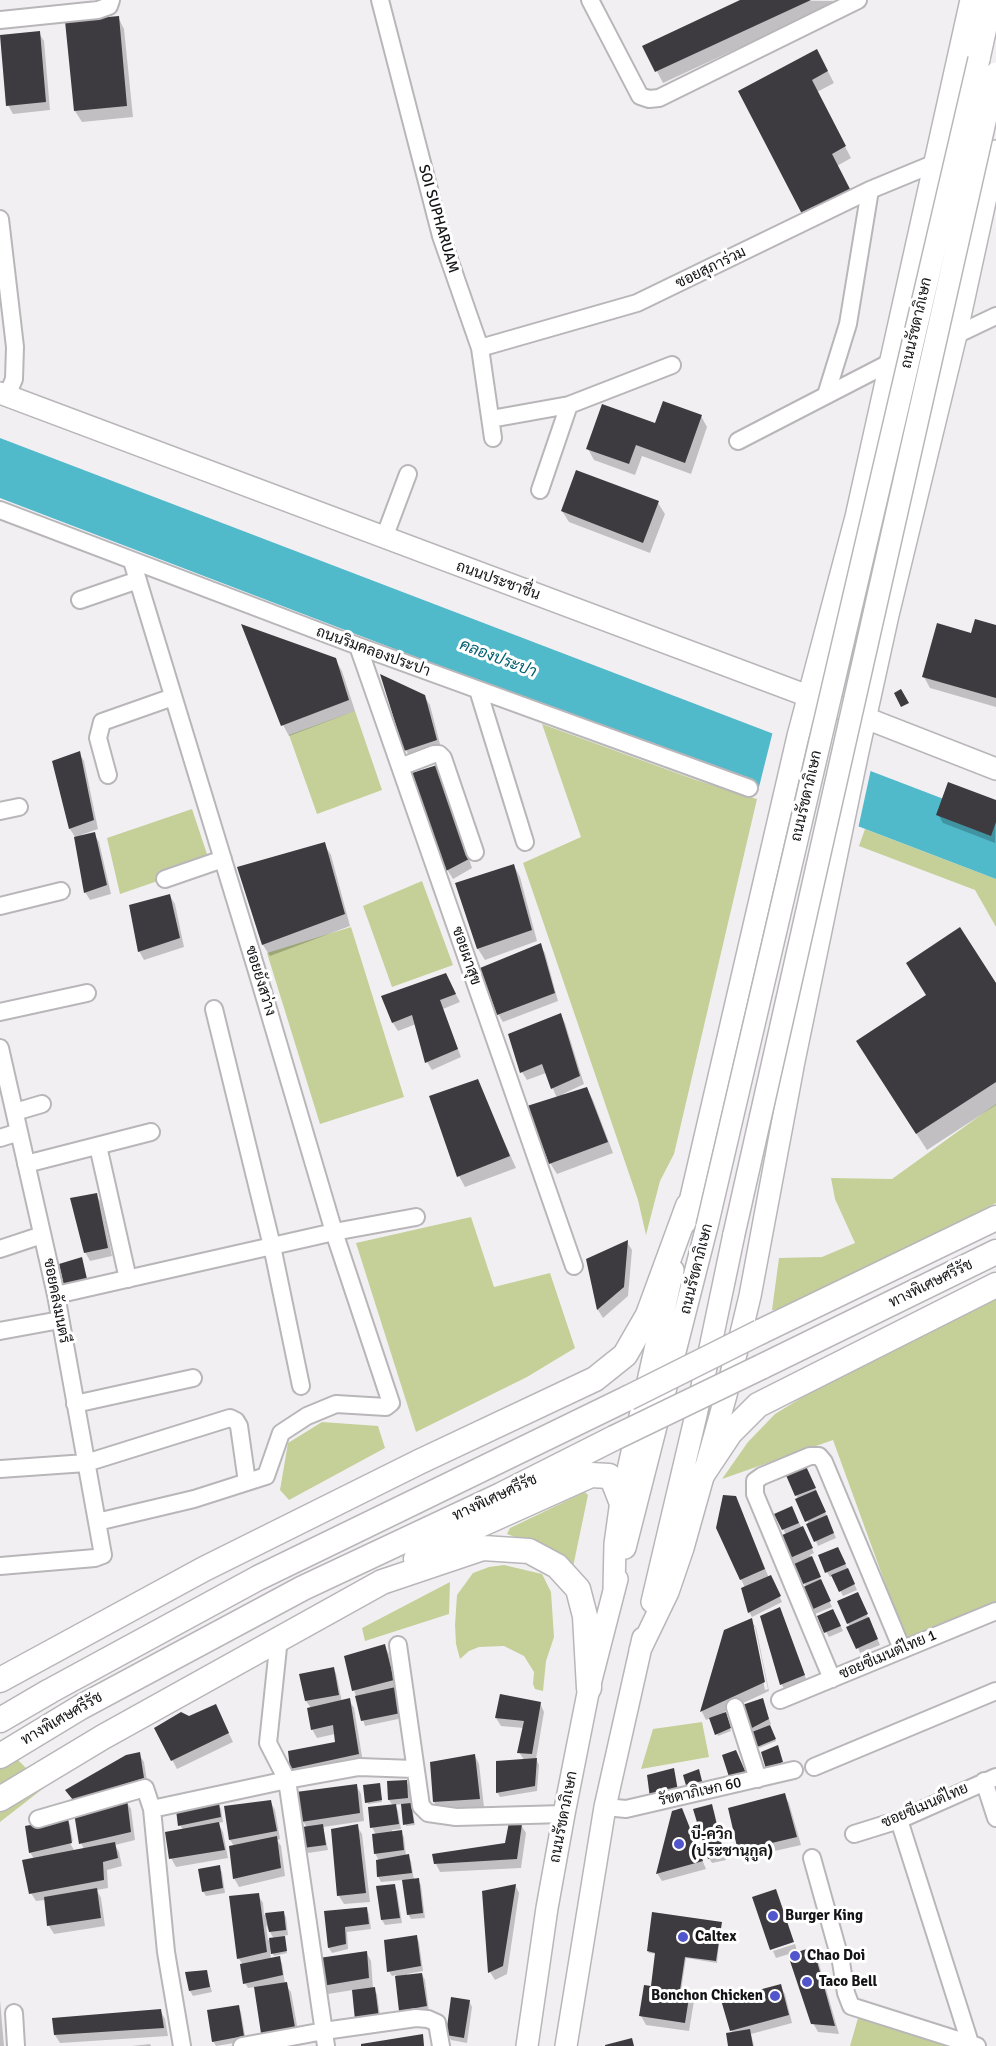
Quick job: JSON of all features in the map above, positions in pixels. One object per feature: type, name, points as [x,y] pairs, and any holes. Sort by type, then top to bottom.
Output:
[{"type":"highway","points":[[0,1680],[204,1569],[595,1378],[625,1355],[648,1316],[688,1206]]},
{"type":"highway","name":"ทางพิเศษศรีรัช","points":[[0,1720],[258,1578],[996,1218]]},
{"type":"highway","name":"ทางพิเศษศรีรัช","points":[[0,1756],[81,1707],[303,1588],[511,1490],[996,1252]]},
{"type":"highway","points":[[702,1475],[730,1433],[758,1406],[996,1285]]},
{"type":"highway","points":[[0,1799],[103,1737],[382,1582],[409,1563],[471,1528],[591,1475],[609,1476],[621,1501]]},
{"type":"highway","points":[[382,1582],[483,1548],[529,1551],[557,1566],[578,1589],[585,1616],[589,1688]]},
{"type":"main road","name":"ถนนรัชดาภิเษก","points":[[614,1590],[615,1544],[621,1501],[798,736],[856,517],[971,0]]},
{"type":"main road","name":"ถนนรัชดาภิเษก","points":[[527,2046],[547,1908],[589,1688],[708,1226],[992,0]]},
{"type":"main road","name":"ถนนรัชดาภิเษก","points":[[566,2046],[605,1807],[696,1415],[734,1234],[996,73]]},
{"type":"main road","name":"ถนนรัชดาภิเษก","points":[[640,1650],[668,1592],[683,1548],[726,1395],[750,1296],[821,928],[857,756],[956,335],[996,151]]},
{"type":"main road","name":"ถนนประชาชื่น","points":[[4,394],[996,769]]},
{"type":"main road","points":[[873,442],[873,466],[883,475],[896,478],[910,474],[925,459]]},
{"type":"main road","points":[[756,922],[768,907],[787,894],[800,896],[810,904],[821,928]]},
{"type":"street","points":[[0,20],[98,10],[109,6],[111,0]]},
{"type":"street","name":"SOI SUPHARUAM","points":[[380,0],[441,236],[480,348],[493,438]]},
{"type":"street","points":[[590,0],[640,96],[650,99],[659,98],[858,0]]},
{"type":"street","name":"ซอยสุภาร่วม","points":[[480,348],[637,303],[870,190],[933,164]]},
{"type":"street","points":[[826,395],[848,324],[870,190]]},
{"type":"street","points":[[0,219],[15,347],[14,379],[4,394]]},
{"type":"street","points":[[956,335],[996,316]]},
{"type":"street","points":[[738,441],[891,362]]},
{"type":"street","points":[[491,419],[568,405],[672,365]]},
{"type":"street","points":[[540,490],[568,405]]},
{"type":"street","points":[[384,538],[408,474]]},
{"type":"street","name":"ถนนริมคลองประปา","points":[[0,510],[358,646],[748,789]]},
{"type":"street","name":"ซอยยังสว่าง","points":[[132,561],[334,1232],[391,1403],[386,1407],[336,1404],[307,1416],[281,1433],[266,1476],[247,1482]]},
{"type":"street","points":[[80,600],[138,580]]},
{"type":"street","name":"ซอยผาสุข","points":[[358,646],[574,1266]]},
{"type":"street","points":[[478,690],[525,842]]},
{"type":"street","points":[[108,775],[98,738],[102,722],[173,697]]},
{"type":"street","points":[[400,767],[434,754],[439,754],[443,758],[475,852]]},
{"type":"street","points":[[0,811],[19,807]]},
{"type":"street","points":[[165,879],[223,859]]},
{"type":"street","points":[[0,906],[60,891]]},
{"type":"street","points":[[0,1012],[87,993]]},
{"type":"street","points":[[214,1009],[272,1246],[301,1386]]},
{"type":"street","name":"ซอยคลังมนตรี","points":[[0,1048],[9,1108],[19,1132],[56,1295],[103,1556],[0,1566]]},
{"type":"street","points":[[9,1108],[42,1104]]},
{"type":"street","points":[[0,1138],[19,1132]]},
{"type":"street","points":[[26,1164],[151,1132]]},
{"type":"street","points":[[98,1146],[128,1279]]},
{"type":"street","points":[[56,1295],[334,1232],[416,1217]]},
{"type":"street","points":[[0,1249],[42,1235]]},
{"type":"street","points":[[0,1331],[60,1320]]},
{"type":"street","points":[[75,1404],[193,1378]]},
{"type":"street","points":[[0,1470],[86,1463],[230,1418],[236,1421],[239,1426],[247,1482],[194,1499],[97,1522]]},
{"type":"street","points":[[832,1679],[755,1494],[755,1481],[762,1476],[810,1456],[819,1456],[824,1462],[902,1649]]},
{"type":"street","name":"ซอยซีเมนต์ไทย 1","points":[[780,1700],[996,1611]]},
{"type":"street","points":[[279,1638],[268,1743],[287,1780],[325,2038]]},
{"type":"street","points":[[398,1645],[420,1806],[428,1813],[456,1817],[564,1814]]},
{"type":"street","points":[[814,1767],[996,1691]]},
{"type":"street","points":[[735,1707],[758,1779]]},
{"type":"street","points":[[152,1809],[359,1767],[414,1769]]},
{"type":"street","name":"รัชดาภิเษก 60","points":[[605,1807],[626,1809],[794,1770]]},
{"type":"street","points":[[990,1779],[996,1818]]},
{"type":"street","name":"ซอยซีเมนต์ไทย","points":[[854,1834],[899,1820],[990,1779]]},
{"type":"street","points":[[38,1819],[145,1788],[152,1809],[165,1952],[182,2046]]},
{"type":"street","points":[[899,1820],[974,2045]]},
{"type":"street","points":[[812,1858],[851,2006],[974,2045]]},
{"type":"street","points":[[14,2013],[16,2046]]},
{"type":"street","points":[[242,2046],[325,2038],[416,2018],[428,2019],[437,2023],[441,2039]]},
{"type":"green space","points":[[355,711],[382,790],[317,814],[289,735]]},
{"type":"green space","points":[[542,724],[696,780],[757,799],[674,1154],[660,1181],[646,1235],[638,1200],[523,863],[581,837]]},
{"type":"green space","points":[[192,809],[210,863],[120,894],[107,838]]},
{"type":"green space","points":[[865,829],[996,879],[996,927],[975,890],[859,846]]},
{"type":"green space","points":[[422,881],[453,965],[392,987],[363,906]]},
{"type":"green space","points":[[351,927],[404,1097],[320,1124],[267,953]]},
{"type":"green space","points":[[996,1104],[996,1203],[786,1309],[772,1310],[779,1258],[822,1257],[855,1243],[835,1199],[831,1178],[892,1179]]},
{"type":"green space","points":[[471,1217],[494,1287],[550,1273],[575,1348],[527,1377],[416,1432],[356,1243]]},
{"type":"green space","points":[[996,1299],[996,1601],[905,1638],[833,1440],[722,1479],[748,1442],[775,1414],[837,1376]]},
{"type":"green space","points":[[322,1422],[378,1426],[385,1448],[289,1500],[280,1490],[288,1443]]},
{"type":"green space","points":[[585,1492],[588,1495],[573,1567],[550,1550],[507,1534],[510,1528]]},
{"type":"green space","points":[[504,1565],[542,1574],[551,1592],[554,1637],[546,1661],[543,1691],[535,1689],[534,1672],[524,1656],[504,1646],[479,1647],[469,1651],[460,1659],[455,1625],[457,1595],[473,1573],[489,1567]]},
{"type":"green space","points":[[450,1582],[449,1614],[365,1641],[362,1628]]},
{"type":"green space","points":[[702,1722],[709,1757],[641,1769],[653,1729]]},
{"type":"green space","points":[[0,1742],[45,1787],[0,1822]]},
{"type":"green space","points":[[858,2018],[958,2042],[966,2046],[850,2046]]},
{"type":"water","name":"คลองประปา","points":[[0,438],[996,819],[996,879],[0,498]]},
{"type":"pier","points":[[773,731],[871,769],[858,829],[758,791]]},
{"type":"building","points":[[740,0],[811,0],[655,72],[642,46]]},
{"type":"building","points":[[119,16],[127,106],[74,111],[65,21]]},
{"type":"building","points":[[40,31],[46,102],[6,106],[0,35]]},
{"type":"building","points":[[817,49],[828,71],[812,80],[846,146],[832,154],[850,189],[802,214],[738,91]]},
{"type":"building","points":[[663,401],[702,415],[685,463],[636,445],[629,464],[586,449],[602,404],[655,423]]},
{"type":"building","points":[[576,470],[659,501],[643,543],[561,511]]},
{"type":"building","points":[[975,619],[996,625],[996,698],[922,677],[937,623],[971,633]]},
{"type":"building","points":[[241,624],[336,658],[349,700],[281,726]]},
{"type":"building","points":[[380,674],[425,695],[437,740],[404,751]]},
{"type":"building","points":[[901,689],[909,703],[901,707],[894,693]]},
{"type":"building","points":[[80,751],[94,820],[69,829],[52,761]]},
{"type":"building","points":[[437,765],[469,859],[446,871],[412,773]]},
{"type":"building","points":[[948,782],[996,800],[996,822],[991,836],[936,815]]},
{"type":"building","points":[[95,832],[107,885],[84,893],[74,837]]},
{"type":"building","points":[[325,842],[345,914],[262,945],[237,867]]},
{"type":"building","points":[[514,864],[532,930],[477,949],[455,883]]},
{"type":"building","points":[[170,894],[180,938],[138,952],[129,905]]},
{"type":"building","points":[[960,927],[996,983],[996,1082],[916,1134],[856,1041],[926,995],[906,963]]},
{"type":"building","points":[[541,943],[555,993],[497,1015],[480,968]]},
{"type":"building","points":[[446,973],[456,994],[440,1000],[458,1049],[425,1063],[412,1015],[392,1023],[381,996]]},
{"type":"building","points":[[561,1013],[580,1076],[551,1089],[542,1064],[520,1073],[508,1034]]},
{"type":"building","points":[[478,1079],[510,1156],[457,1177],[429,1096]]},
{"type":"building","points":[[587,1087],[608,1142],[549,1164],[527,1106]]},
{"type":"building","points":[[97,1193],[108,1248],[84,1253],[70,1198]]},
{"type":"building","points":[[628,1240],[624,1287],[597,1310],[586,1259]]},
{"type":"building","points":[[82,1257],[87,1279],[64,1286],[59,1264]]},
{"type":"building","points":[[805,1464],[816,1488],[795,1496],[785,1473]]},
{"type":"building","points":[[816,1490],[826,1512],[805,1522],[795,1499]]},
{"type":"building","points":[[723,1495],[736,1496],[765,1569],[740,1580],[716,1528]]},
{"type":"building","points":[[792,1506],[799,1523],[782,1530],[774,1514]]},
{"type":"building","points":[[827,1515],[834,1533],[814,1542],[806,1524]]},
{"type":"building","points":[[803,1526],[813,1548],[790,1558],[780,1536]]},
{"type":"building","points":[[838,1547],[846,1564],[825,1573],[818,1555]]},
{"type":"building","points":[[812,1556],[821,1577],[803,1584],[794,1564]]},
{"type":"building","points":[[848,1568],[855,1584],[839,1592],[831,1575]]},
{"type":"building","points":[[771,1575],[781,1596],[748,1613],[741,1588]]},
{"type":"building","points":[[821,1579],[831,1601],[811,1610],[801,1588]]},
{"type":"building","points":[[858,1592],[868,1614],[847,1624],[837,1601]]},
{"type":"building","points":[[780,1607],[805,1675],[780,1685],[760,1616]]},
{"type":"building","points":[[833,1609],[841,1626],[824,1633],[817,1616]]},
{"type":"building","points":[[869,1617],[878,1639],[856,1649],[846,1627]]},
{"type":"building","points":[[752,1618],[765,1682],[700,1712],[724,1630]]},
{"type":"building","points":[[385,1644],[394,1680],[352,1691],[344,1656]]},
{"type":"building","points":[[334,1667],[339,1695],[305,1701],[299,1674]]},
{"type":"building","points":[[396,1687],[401,1713],[361,1721],[355,1696]]},
{"type":"building","points":[[500,1694],[541,1702],[532,1754],[517,1753],[524,1721],[495,1718]]},
{"type":"building","points":[[350,1698],[359,1754],[290,1769],[288,1751],[335,1742],[333,1725],[311,1730],[307,1708]]},
{"type":"building","points":[[763,1698],[769,1719],[750,1729],[742,1705]]},
{"type":"building","points":[[216,1704],[229,1733],[171,1761],[154,1728],[181,1712],[189,1716]]},
{"type":"building","points":[[726,1712],[731,1728],[715,1735],[709,1718]]},
{"type":"building","points":[[770,1725],[776,1739],[757,1747],[752,1732]]},
{"type":"building","points":[[778,1745],[783,1762],[766,1769],[761,1752]]},
{"type":"building","points":[[736,1750],[746,1773],[730,1780],[722,1755]]},
{"type":"building","points":[[140,1752],[144,1778],[73,1800],[65,1790],[126,1755]]},
{"type":"building","points":[[475,1754],[480,1799],[433,1802],[430,1762]]},
{"type":"building","points":[[537,1758],[535,1786],[496,1793],[496,1761]]},
{"type":"building","points":[[674,1768],[678,1791],[650,1798],[647,1775]]},
{"type":"building","points":[[699,1769],[703,1785],[687,1789],[683,1775]]},
{"type":"building","points":[[407,1780],[408,1798],[388,1800],[387,1781]]},
{"type":"building","points":[[380,1783],[382,1800],[365,1803],[363,1785]]},
{"type":"building","points":[[357,1784],[360,1813],[301,1822],[296,1792]]},
{"type":"building","points":[[785,1793],[797,1837],[738,1851],[728,1808]]},
{"type":"building","points":[[127,1799],[131,1832],[79,1844],[74,1813]]},
{"type":"building","points":[[271,1800],[277,1831],[229,1840],[224,1806]]},
{"type":"building","points":[[219,1803],[221,1817],[178,1826],[176,1810]]},
{"type":"building","points":[[411,1803],[414,1823],[403,1825],[401,1804]]},
{"type":"building","points":[[396,1804],[399,1824],[370,1828],[368,1807]]},
{"type":"building","points":[[712,1804],[724,1855],[708,1859],[693,1809]]},
{"type":"building","points":[[682,1808],[703,1861],[656,1874],[672,1811]]},
{"type":"building","points":[[68,1818],[72,1843],[29,1853],[25,1826]]},
{"type":"building","points":[[219,1822],[225,1850],[169,1859],[165,1832]]},
{"type":"building","points":[[509,1822],[522,1824],[517,1859],[434,1864],[432,1854],[505,1843]]},
{"type":"building","points":[[323,1824],[326,1845],[303,1848],[302,1827]]},
{"type":"building","points":[[358,1824],[366,1893],[337,1896],[331,1829]]},
{"type":"building","points":[[402,1830],[404,1850],[374,1854],[372,1834]]},
{"type":"building","points":[[277,1836],[281,1868],[233,1879],[229,1846]]},
{"type":"building","points":[[115,1842],[118,1858],[103,1862],[104,1880],[29,1894],[22,1860]]},
{"type":"building","points":[[409,1854],[412,1873],[377,1877],[376,1860]]},
{"type":"building","points":[[220,1865],[223,1888],[202,1892],[198,1869]]},
{"type":"building","points":[[419,1878],[423,1913],[407,1915],[402,1880]]},
{"type":"building","points":[[395,1884],[400,1918],[381,1920],[376,1886]]},
{"type":"building","points":[[516,1884],[503,1966],[488,1973],[482,1891]]},
{"type":"building","points":[[97,1888],[101,1918],[47,1926],[44,1897]]},
{"type":"building","points":[[776,1889],[794,1942],[770,1950],[752,1897]]},
{"type":"building","points":[[259,1893],[267,1952],[237,1959],[229,1896]]},
{"type":"building","points":[[367,1907],[369,1924],[345,1927],[346,1944],[328,1948],[324,1911]]},
{"type":"building","points":[[284,1911],[286,1930],[269,1932],[265,1913]]},
{"type":"building","points":[[652,1912],[722,1922],[716,1961],[685,1957],[680,1990],[690,1991],[685,2023],[639,2016],[644,1985],[651,1986],[655,1953],[647,1951]]},
{"type":"building","points":[[417,1935],[421,1966],[387,1972],[384,1940]]},
{"type":"building","points":[[285,1936],[287,1951],[271,1954],[269,1938]]},
{"type":"building","points":[[813,1947],[835,2026],[811,2024],[788,1955]]},
{"type":"building","points":[[367,1951],[369,1978],[322,1986],[319,1958]]},
{"type":"building","points":[[280,1956],[283,1975],[243,1984],[240,1964]]},
{"type":"building","points":[[207,1970],[210,1987],[189,1991],[185,1972]]},
{"type":"building","points":[[422,1973],[427,2006],[399,2011],[395,1976]]},
{"type":"building","points":[[287,1982],[296,2033],[262,2040],[254,1987]]},
{"type":"building","points":[[781,1984],[789,2015],[730,2031],[721,2000]]},
{"type":"building","points":[[375,1987],[379,2018],[355,2020],[352,1990]]},
{"type":"building","points":[[451,1997],[470,2000],[464,2038],[446,2035]]},
{"type":"building","points":[[239,2005],[244,2036],[212,2042],[207,2010]]},
{"type":"building","points":[[161,2009],[164,2028],[54,2035],[52,2018]]},
{"type":"building","points":[[750,2029],[753,2046],[728,2046],[726,2033]]},
{"type":"building","points":[[423,2034],[424,2046],[361,2046],[361,2044]]},
{"type":"building","points":[[632,2038],[634,2046],[605,2046],[605,2045]]},
{"type":"place","name":"บี-ควิก (ประชานุกูล)","points":[[679,1844]]},
{"type":"place","name":"Burger King","points":[[773,1916]]},
{"type":"place","name":"Caltex","points":[[683,1937]]},
{"type":"place","name":"Chao Doi","points":[[795,1956]]},
{"type":"place","name":"Taco Bell","points":[[807,1982]]},
{"type":"place","name":"Bonchon Chicken","points":[[775,1996]]}]
